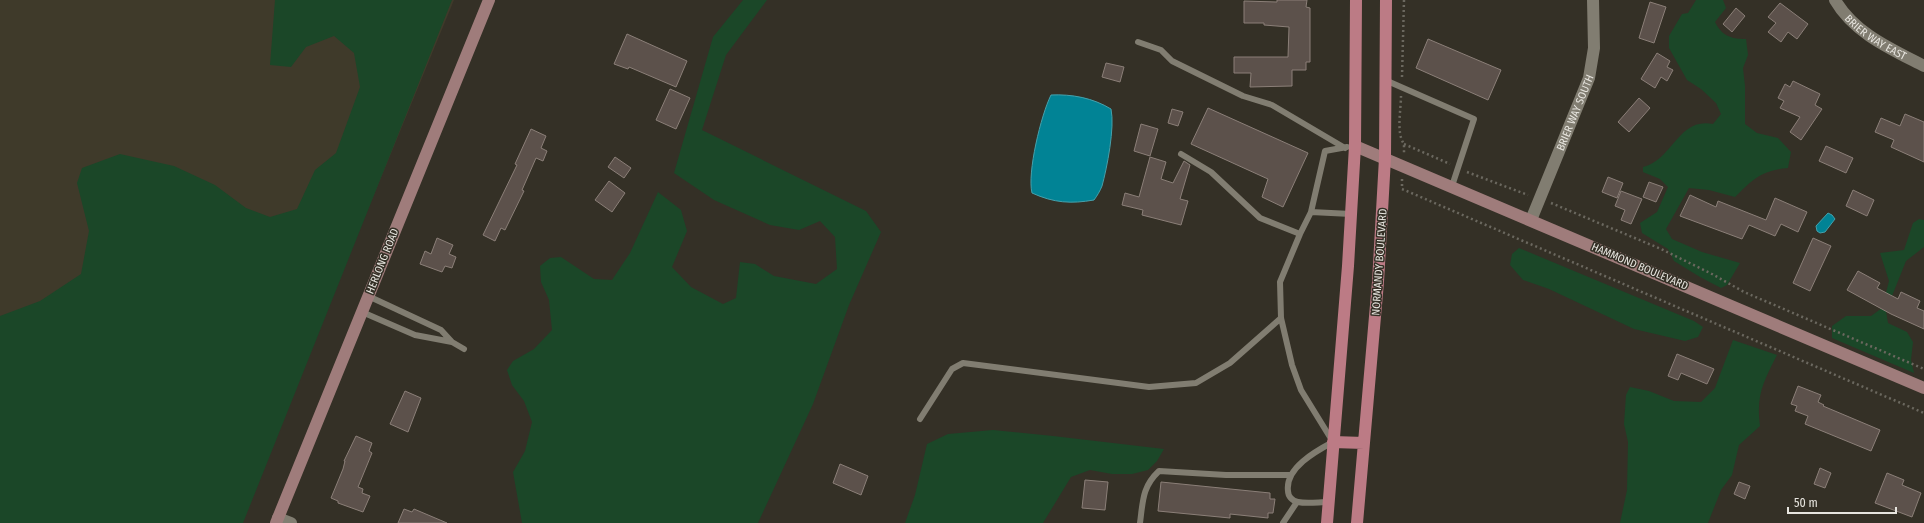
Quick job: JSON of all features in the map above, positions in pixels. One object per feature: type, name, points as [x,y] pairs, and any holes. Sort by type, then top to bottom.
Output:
[{"type":"main road","points":[[1327,523],[1351,214],[1350,147],[1356,0]]},
{"type":"main road","name":"NORMANDY BOULEVARD","points":[[1357,523],[1378,282],[1385,158],[1386,0]]},
{"type":"main road","points":[[1333,442],[1364,443]]},
{"type":"street","name":"HERLONG ROAD","points":[[277,520],[489,0]]},
{"type":"street","name":"BRIER WAY SOUTH","points":[[1530,220],[1589,78],[1594,48],[1592,0]]},
{"type":"street","name":"BRIER WAY EAST","points":[[1835,0],[1847,18],[1882,45],[1924,66]]},
{"type":"street","name":"HAMMOND BOULEVARD","points":[[1350,147],[1385,158],[1452,186],[1924,388]]},
{"type":"street","points":[[277,520],[291,523]]},
{"type":"lane","points":[[1138,42],[1161,50],[1172,61],[1243,96],[1272,105],[1350,147]]},
{"type":"lane","points":[[1385,80],[1474,119],[1452,186]]},
{"type":"lane","points":[[1328,502],[1297,502],[1290,498],[1288,494],[1287,486],[1290,475],[1315,453],[1333,442],[1301,390],[1292,365],[1281,318],[1280,282],[1311,212],[1325,151],[1350,147]]},
{"type":"lane","points":[[1181,154],[1211,172],[1260,218],[1300,234]]},
{"type":"lane","points":[[1311,212],[1351,214]]},
{"type":"lane","points":[[368,296],[441,330],[452,342]]},
{"type":"lane","points":[[362,312],[415,335],[434,337],[452,342],[464,349]]},
{"type":"lane","points":[[920,420],[952,369],[963,364],[1149,387],[1196,383],[1230,363],[1281,318]]},
{"type":"lane","points":[[1140,523],[1143,496],[1150,479],[1159,471],[1226,475],[1290,475]]},
{"type":"lane","points":[[1283,523],[1297,502]]},
{"type":"path","points":[[1404,144],[1458,168],[1539,199],[1661,249],[1744,292],[1924,369]]},
{"type":"path","points":[[1402,189],[1924,413]]},
{"type":"shaded area","points":[[0,0],[454,0],[239,523],[0,523]]},
{"type":"green space","points":[[275,0],[452,0],[243,523],[0,523],[0,316],[40,301],[81,274],[89,231],[77,183],[82,168],[120,154],[174,166],[215,185],[246,208],[270,217],[297,209],[315,170],[336,153],[360,87],[354,53],[334,36],[306,47],[291,67],[270,65]]},
{"type":"green space","points":[[743,0],[767,0],[726,55],[702,130],[866,211],[881,232],[849,305],[813,404],[758,523],[522,523],[513,472],[525,451],[532,422],[524,401],[512,385],[507,370],[513,361],[534,349],[552,330],[549,300],[541,282],[540,266],[550,258],[561,257],[594,279],[612,280],[630,253],[658,192],[681,210],[687,231],[672,267],[691,287],[723,304],[736,298],[740,262],[755,264],[774,276],[816,284],[837,269],[835,237],[820,221],[799,230],[770,225],[714,200],[674,173],[713,37]]},
{"type":"green space","points":[[1696,0],[1723,0],[1726,8],[1715,22],[1724,34],[1731,37],[1746,39],[1748,55],[1743,68],[1745,86],[1745,124],[1757,133],[1778,138],[1791,152],[1788,168],[1771,171],[1758,176],[1735,197],[1709,190],[1689,188],[1666,229],[1672,239],[1702,252],[1740,263],[1727,285],[1721,288],[1674,261],[1668,249],[1642,233],[1640,223],[1657,212],[1668,187],[1660,179],[1643,172],[1643,167],[1653,163],[1662,156],[1683,133],[1692,127],[1701,124],[1713,124],[1721,114],[1716,103],[1701,89],[1687,80],[1669,48],[1669,36],[1682,14],[1688,13]]},
{"type":"green space","points":[[1919,219],[1924,220],[1924,247],[1906,261],[1886,311],[1888,323],[1907,332],[1913,342],[1911,360],[1914,373],[1832,338],[1832,326],[1846,316],[1871,316],[1882,308],[1889,281],[1880,253],[1904,250],[1913,223]]},
{"type":"green space","points":[[1519,248],[1694,321],[1703,327],[1698,337],[1685,341],[1634,329],[1549,289],[1523,280],[1510,265],[1512,254]]},
{"type":"green space","points":[[1733,340],[1777,355],[1764,382],[1760,397],[1760,426],[1739,445],[1732,475],[1721,490],[1708,523],[1620,523],[1627,490],[1628,442],[1624,424],[1626,395],[1630,387],[1649,391],[1674,401],[1701,402],[1715,388]]},
{"type":"green space","points":[[993,430],[1164,449],[1157,461],[1148,470],[1132,474],[1112,474],[1090,470],[1071,477],[1043,523],[905,523],[915,495],[927,444],[948,434]]},
{"type":"water","points":[[1051,95],[1067,95],[1090,99],[1111,109],[1112,126],[1108,158],[1102,186],[1094,200],[1063,202],[1048,199],[1032,193],[1031,172],[1033,158],[1043,116]]},
{"type":"water","points":[[1828,213],[1835,219],[1825,232],[1820,233],[1817,231],[1816,226]]},
{"type":"building","points":[[1277,0],[1307,0],[1306,7],[1310,8],[1310,62],[1306,62],[1306,70],[1292,70],[1292,86],[1250,87],[1251,73],[1234,73],[1234,57],[1288,57],[1289,27],[1264,25],[1264,23],[1244,23],[1244,1],[1277,2]]},
{"type":"building","points":[[1650,2],[1666,7],[1654,43],[1639,38]]},
{"type":"building","points":[[1780,3],[1808,24],[1797,39],[1788,32],[1781,42],[1768,32],[1776,23],[1768,17]]},
{"type":"building","points":[[1736,8],[1745,16],[1732,32],[1723,24]]},
{"type":"building","points":[[627,34],[687,61],[676,87],[629,67],[628,69],[614,64]]},
{"type":"building","points":[[1428,39],[1501,70],[1488,100],[1416,68]]},
{"type":"building","points":[[1657,53],[1670,61],[1667,67],[1673,70],[1667,81],[1661,77],[1655,88],[1641,79]]},
{"type":"building","points":[[1106,63],[1124,67],[1120,82],[1102,77]]},
{"type":"building","points":[[1793,81],[1820,94],[1815,105],[1822,109],[1801,140],[1790,132],[1800,117],[1780,108],[1784,101],[1778,98],[1785,84],[1790,87]]},
{"type":"building","points":[[670,89],[690,98],[676,129],[656,120]]},
{"type":"building","points":[[1639,98],[1650,108],[1629,132],[1618,122]]},
{"type":"building","points":[[1208,108],[1308,153],[1283,207],[1262,197],[1268,179],[1191,144]]},
{"type":"building","points":[[1172,109],[1183,112],[1178,126],[1168,123]]},
{"type":"building","points":[[1905,114],[1924,122],[1924,162],[1891,147],[1894,140],[1875,132],[1881,118],[1900,126]]},
{"type":"building","points":[[1141,124],[1158,129],[1150,156],[1134,151]]},
{"type":"building","points":[[531,129],[546,136],[541,148],[547,151],[543,161],[536,158],[522,190],[524,191],[505,230],[501,228],[495,241],[483,235],[517,165],[515,164]]},
{"type":"building","points":[[1826,146],[1853,158],[1846,173],[1819,161]]},
{"type":"building","points":[[615,157],[631,168],[624,178],[608,167]]},
{"type":"building","points":[[1150,157],[1166,162],[1161,179],[1173,183],[1184,161],[1190,165],[1180,199],[1188,201],[1181,225],[1142,215],[1143,210],[1122,205],[1125,193],[1139,197]]},
{"type":"building","points":[[1608,177],[1623,183],[1617,198],[1602,192]]},
{"type":"building","points":[[609,181],[625,193],[612,212],[595,200]]},
{"type":"building","points":[[1649,182],[1663,187],[1656,202],[1643,197]]},
{"type":"building","points":[[1853,190],[1874,200],[1867,216],[1846,206]]},
{"type":"building","points":[[1621,191],[1642,199],[1631,224],[1621,220],[1625,210],[1615,206]]},
{"type":"building","points":[[1690,195],[1716,207],[1718,201],[1766,220],[1775,198],[1807,212],[1798,232],[1781,224],[1775,236],[1749,225],[1742,239],[1680,216]]},
{"type":"building","points":[[437,238],[453,245],[449,254],[456,257],[452,268],[445,266],[442,272],[420,264],[425,251],[431,254]]},
{"type":"building","points":[[1813,238],[1831,246],[1810,291],[1793,283]]},
{"type":"building","points":[[1858,271],[1880,283],[1877,288],[1898,299],[1901,292],[1920,301],[1917,308],[1924,311],[1924,329],[1891,314],[1847,290]]},
{"type":"building","points":[[1677,354],[1714,369],[1707,384],[1681,373],[1678,380],[1668,376]]},
{"type":"building","points":[[1798,386],[1821,395],[1818,402],[1824,405],[1823,406],[1880,430],[1871,451],[1805,424],[1808,416],[1795,411],[1797,406],[1791,404]]},
{"type":"building","points":[[405,391],[421,398],[408,432],[390,424]]},
{"type":"building","points":[[356,436],[372,443],[369,451],[372,453],[358,487],[363,489],[362,493],[370,496],[363,512],[338,503],[338,501],[331,498],[343,469],[344,461]]},
{"type":"building","points":[[840,464],[868,476],[861,495],[833,483]]},
{"type":"building","points":[[1820,468],[1831,473],[1825,488],[1814,484]]},
{"type":"building","points":[[1887,473],[1904,480],[1902,485],[1921,493],[1912,517],[1875,503]]},
{"type":"building","points":[[1085,480],[1108,482],[1105,510],[1082,508]]},
{"type":"building","points":[[1161,482],[1270,493],[1270,499],[1275,499],[1273,513],[1268,513],[1268,518],[1230,514],[1230,518],[1158,511]]},
{"type":"building","points":[[1739,482],[1750,486],[1745,499],[1734,494]]},
{"type":"building","points":[[404,509],[412,512],[414,509],[447,523],[398,523]]}]
